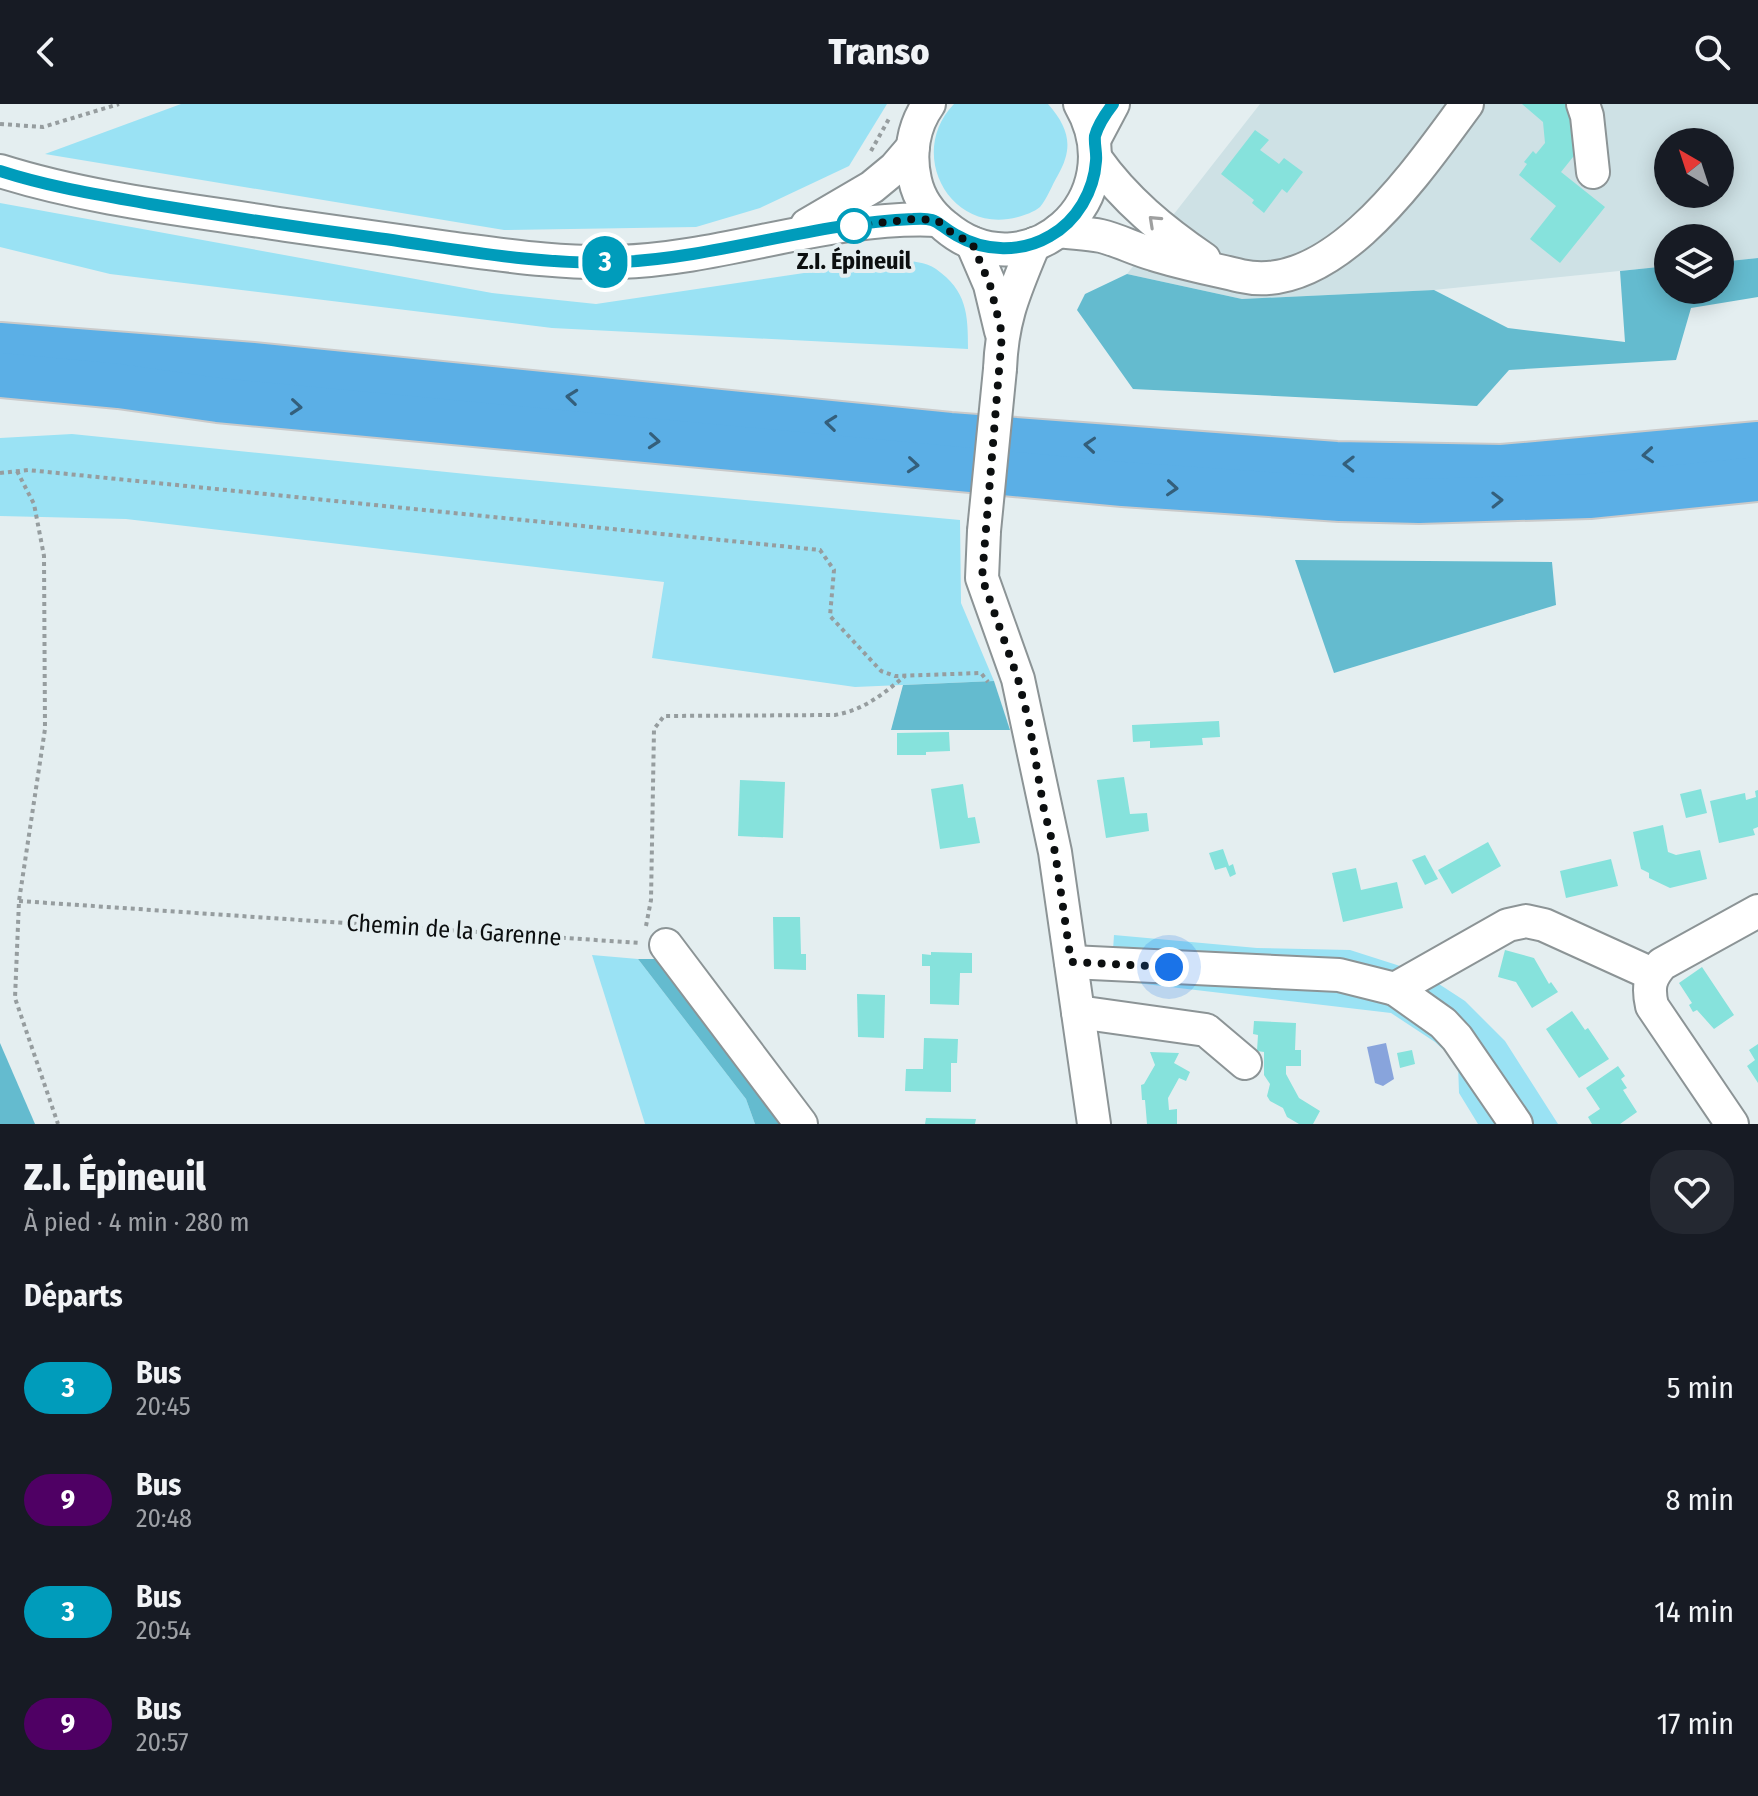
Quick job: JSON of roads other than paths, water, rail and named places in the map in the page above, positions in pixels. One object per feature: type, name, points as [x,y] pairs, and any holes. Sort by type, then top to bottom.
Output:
[{"type":"highway","points":[[0,318],[85,334],[136,355]]},
{"type":"highway","points":[[0,345],[253,365],[950,435],[1336,464],[1502,467],[1747,445]]},
{"type":"highway","points":[[0,375],[119,386],[218,400],[1091,481],[1340,499],[1419,501],[1575,497],[1758,479]]},
{"type":"highway","points":[[0,396],[218,400]]},
{"type":"street","points":[[929,104],[917,129],[912,167],[925,204],[953,234],[993,248],[1014,248],[1046,238],[1100,236],[1155,255],[1244,277],[1272,278],[1311,266],[1349,241],[1398,196],[1461,106]]},
{"type":"street","points":[[1080,104],[1089,119],[1096,149],[1111,180],[1168,234],[1216,268]]},
{"type":"street","points":[[1094,1124],[1055,852],[1044,810],[1029,722],[1018,679],[982,578],[1002,334],[1013,292],[1046,238],[1074,217],[1086,200],[1093,180],[1096,149],[1113,104]]},
{"type":"street","points":[[1583,104],[1593,172]]},
{"type":"street","points":[[793,234],[872,187],[895,168],[913,147]]},
{"type":"street","points":[[0,171],[80,191],[167,206],[508,256],[617,262],[670,259],[793,234],[913,219],[937,220]]},
{"type":"street","points":[[972,243],[990,285],[1002,334]]},
{"type":"street","points":[[1732,1124],[1652,1006],[1650,985],[1652,974],[1662,964],[1758,911]]},
{"type":"street","points":[[1395,989],[1508,925],[1526,921],[1544,925],[1652,974]]},
{"type":"street","points":[[666,945],[801,1124]]},
{"type":"street","points":[[1071,962],[1339,975],[1395,989],[1443,1023],[1457,1038],[1516,1124]]},
{"type":"street","points":[[1078,1012],[1206,1030],[1245,1063]]},
{"type":"place","name":"Z.I. Épineuil","points":[[854,226]]}]
